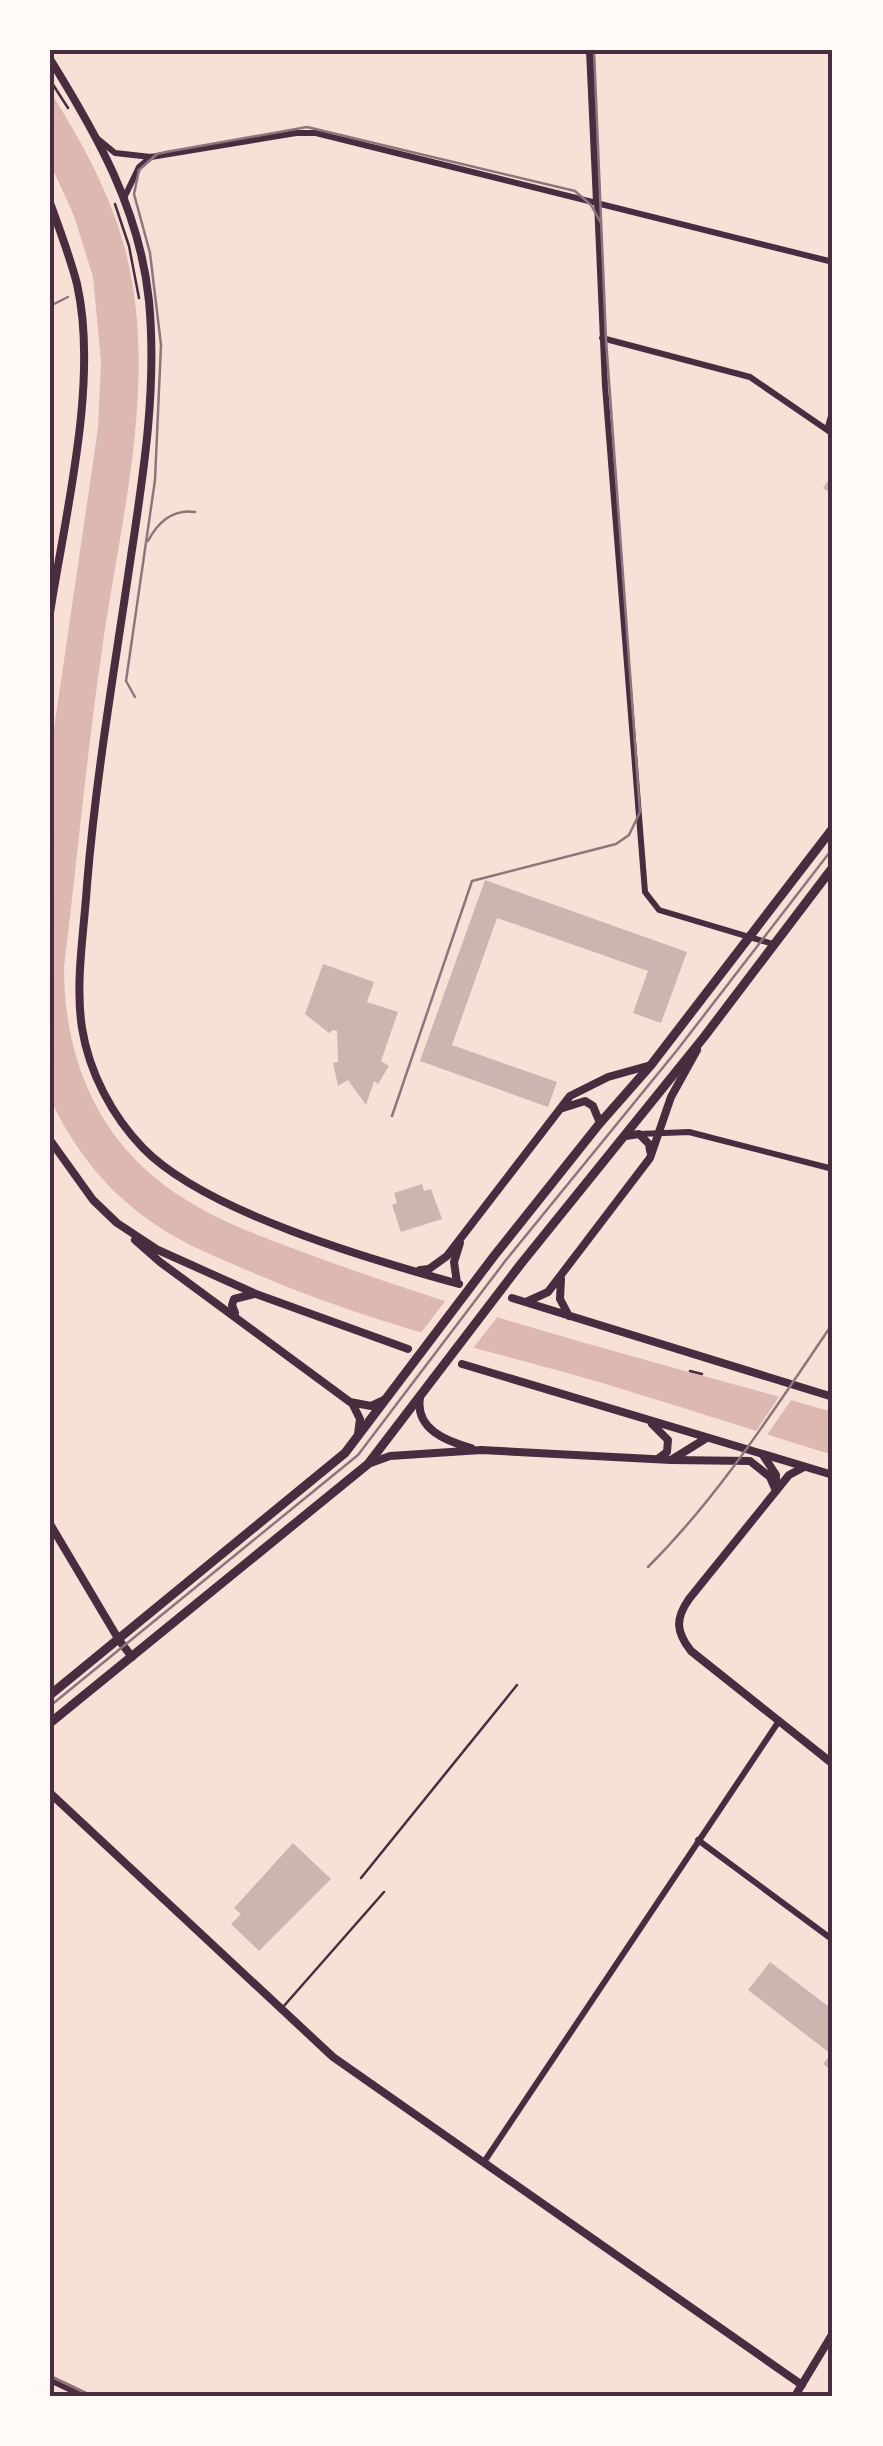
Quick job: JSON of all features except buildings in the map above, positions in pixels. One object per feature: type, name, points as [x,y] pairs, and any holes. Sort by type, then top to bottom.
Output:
[{"type":"main road","points":[[590,50],[598,202]]},
{"type":"main road","points":[[50,59],[98,138],[125,196],[139,241],[149,300],[149,427],[90,850],[80,978],[85,1041],[100,1086],[140,1146],[181,1180],[283,1226],[458,1283],[454,1262],[461,1238]]},
{"type":"main road","points":[[50,204],[77,286],[82,340],[76,444],[50,613]]},
{"type":"main road","points":[[50,1695],[335,1462],[357,1438],[494,1256],[651,1065],[833,828]]},
{"type":"main road","points":[[50,1723],[368,1464],[833,867]]},
{"type":"main road","points":[[525,1303],[548,1292],[650,1158],[671,1097],[704,1037]]},
{"type":"main road","points":[[415,1271],[441,1262],[570,1096],[651,1065]]},
{"type":"main road","points":[[559,1110],[585,1101],[593,1106],[600,1123]]},
{"type":"main road","points":[[618,1142],[639,1134],[649,1144],[650,1158]]},
{"type":"main road","points":[[50,1140],[94,1200],[160,1262],[350,1402],[360,1419],[357,1438]]},
{"type":"main road","points":[[117,1223],[158,1250],[256,1294],[408,1349]]},
{"type":"main road","points":[[562,1274],[560,1299],[569,1316]]},
{"type":"main road","points":[[237,1317],[234,1299],[256,1294]]},
{"type":"main road","points":[[512,1298],[833,1397]]},
{"type":"main road","points":[[462,1364],[833,1474]]},
{"type":"main road","points":[[422,1392],[418,1410],[427,1427],[444,1438],[481,1450]]},
{"type":"main road","points":[[350,1402],[370,1406],[387,1398]]},
{"type":"main road","points":[[648,1421],[664,1434],[669,1446],[662,1456],[651,1461]]},
{"type":"main road","points":[[671,1460],[706,1438]]},
{"type":"main road","points":[[368,1464],[390,1456],[481,1450],[651,1461],[750,1461],[770,1478],[776,1491]]},
{"type":"main road","points":[[762,1455],[776,1476],[776,1491]]},
{"type":"main road","points":[[804,1466],[776,1491],[688,1599],[677,1625],[680,1638],[690,1651],[833,1764]]},
{"type":"main road","points":[[50,1524],[132,1658]]},
{"type":"main road","points":[[50,1793],[333,2057],[802,2384]]},
{"type":"main road","points":[[795,2396],[833,2333]]},
{"type":"main road","points":[[50,2379],[86,2396]]},
{"type":"street","points":[[98,138],[115,153],[152,157],[307,132],[833,262]]},
{"type":"street","points":[[125,196],[139,167],[152,157]]},
{"type":"street","points":[[598,202],[602,338],[646,892],[659,910],[774,944]]},
{"type":"street","points":[[602,338],[750,376],[830,432],[833,409]]},
{"type":"street","points":[[639,1134],[689,1132],[833,1168]]},
{"type":"street","points":[[484,2162],[779,1721]]},
{"type":"street","points":[[698,1840],[833,1940]]},
{"type":"lane","points":[[361,1878],[517,1684]]},
{"type":"lane","points":[[282,2009],[384,1892]]},
{"type":"path","points":[[50,80],[67,106]]},
{"type":"path","points":[[112,192],[129,246],[140,302]]},
{"type":"path","points":[[690,1371],[702,1374]]},
{"type":"shaded area","points":[[50,91],[94,167],[119,228],[135,300],[139,350],[133,453],[96,696],[64,967],[69,1026],[97,1108],[131,1155],[153,1176],[215,1216],[284,1245],[454,1304],[833,1412],[833,1455],[620,1388],[398,1326],[251,1272],[179,1239],[138,1212],[107,1184],[70,1135],[50,1098],[50,756],[98,428],[101,362],[93,277],[74,216],[50,163]]},
{"type":"pier","points":[[449,1296],[502,1311],[470,1352],[417,1338]]},
{"type":"pier","points":[[782,1392],[794,1396],[764,1439],[753,1436]]},
{"type":"tram line","points":[[392,1116],[472,881],[616,844],[629,835],[640,812],[606,339],[594,50]]},
{"type":"tram line","points":[[135,697],[126,681],[155,480],[161,345],[150,253],[134,194],[139,170],[157,154],[307,127],[575,191],[591,205],[601,223]]},
{"type":"tram line","points":[[148,541],[167,518],[195,512]]},
{"type":"tram line","points":[[50,1706],[358,1455],[506,1260],[678,1049],[833,848]]},
{"type":"tram line","points":[[50,2376],[92,2396]]},
{"type":"railway","points":[[50,306],[68,297]]},
{"type":"railway","points":[[648,1567],[723,1480],[833,1323]]}]
